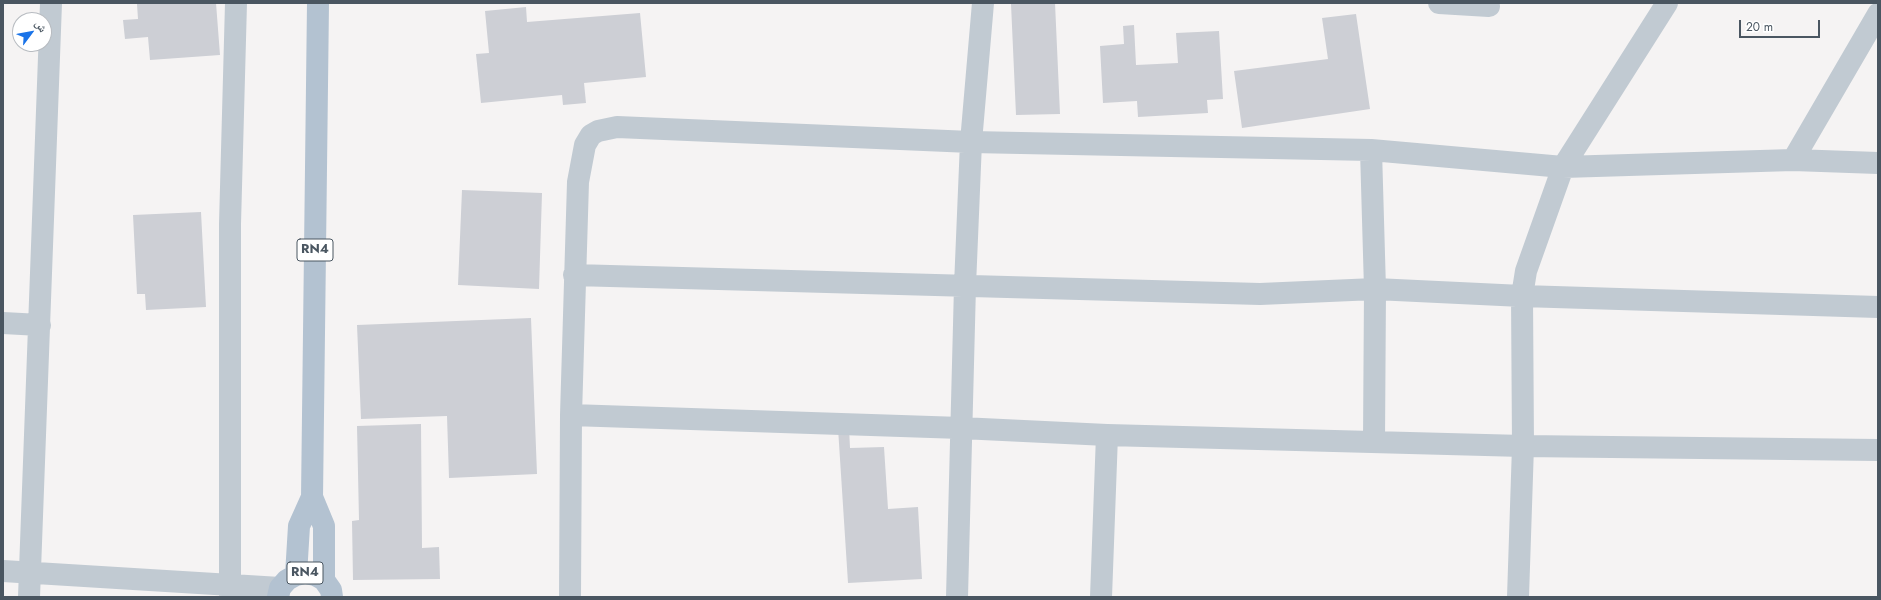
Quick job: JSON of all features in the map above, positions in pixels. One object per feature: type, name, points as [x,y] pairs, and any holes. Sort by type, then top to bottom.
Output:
[{"type":"main road","name":"RN4","points":[[318,3],[312,497],[324,526],[328,588]]},
{"type":"main road","name":"RN4","points":[[285,587],[299,526],[312,497]]},
{"type":"main road","name":"RN4","points":[[285,587],[306,573],[316,575],[328,588]]},
{"type":"street","points":[[29,597],[51,3]]},
{"type":"street","points":[[231,591],[230,224],[236,3]]},
{"type":"street","points":[[957,597],[965,286],[971,142],[983,3]]},
{"type":"street","points":[[1439,3],[1489,6]]},
{"type":"street","points":[[1518,597],[1523,446],[1522,296],[1530,255],[1563,167],[1667,3]]},
{"type":"street","points":[[1793,160],[1878,14]]},
{"type":"street","points":[[570,597],[571,414],[578,182],[585,145],[591,135],[598,130],[616,127],[971,142],[1371,150],[1563,167],[1793,160],[1878,163]]},
{"type":"street","points":[[1371,150],[1375,289],[1374,441]]},
{"type":"street","points":[[574,275],[1260,294],[1375,289],[1522,296],[1878,307]]},
{"type":"street","points":[[3,323],[40,325]]},
{"type":"street","points":[[571,414],[961,428],[1107,435],[1523,446],[1878,450]]},
{"type":"street","points":[[1101,597],[1107,435]]},
{"type":"street","points":[[3,571],[29,572],[231,591],[285,587]]},
{"type":"building","points":[[216,3],[220,55],[150,60],[148,37],[125,39],[123,20],[138,19],[137,4]]},
{"type":"building","points":[[1055,3],[1060,114],[1016,115],[1011,4]]},
{"type":"building","points":[[526,7],[527,22],[640,13],[646,77],[584,83],[586,103],[563,105],[562,95],[481,103],[476,54],[489,53],[485,11]]},
{"type":"building","points":[[1356,14],[1370,109],[1242,128],[1234,71],[1328,59],[1322,18]]},
{"type":"building","points":[[1134,25],[1136,65],[1178,63],[1176,33],[1219,31],[1223,99],[1207,100],[1208,113],[1138,117],[1137,101],[1103,103],[1100,46],[1124,44],[1123,26]]},
{"type":"building","points":[[462,190],[542,193],[539,289],[458,285]]},
{"type":"building","points":[[201,212],[206,307],[146,310],[145,294],[137,294],[133,215]]},
{"type":"building","points":[[531,318],[537,474],[449,478],[447,416],[361,419],[357,325]]},
{"type":"building","points":[[421,424],[422,548],[439,547],[440,579],[353,580],[352,521],[359,520],[357,426]]},
{"type":"building","points":[[849,427],[850,448],[884,447],[888,509],[918,507],[922,579],[848,583],[838,428]]}]
